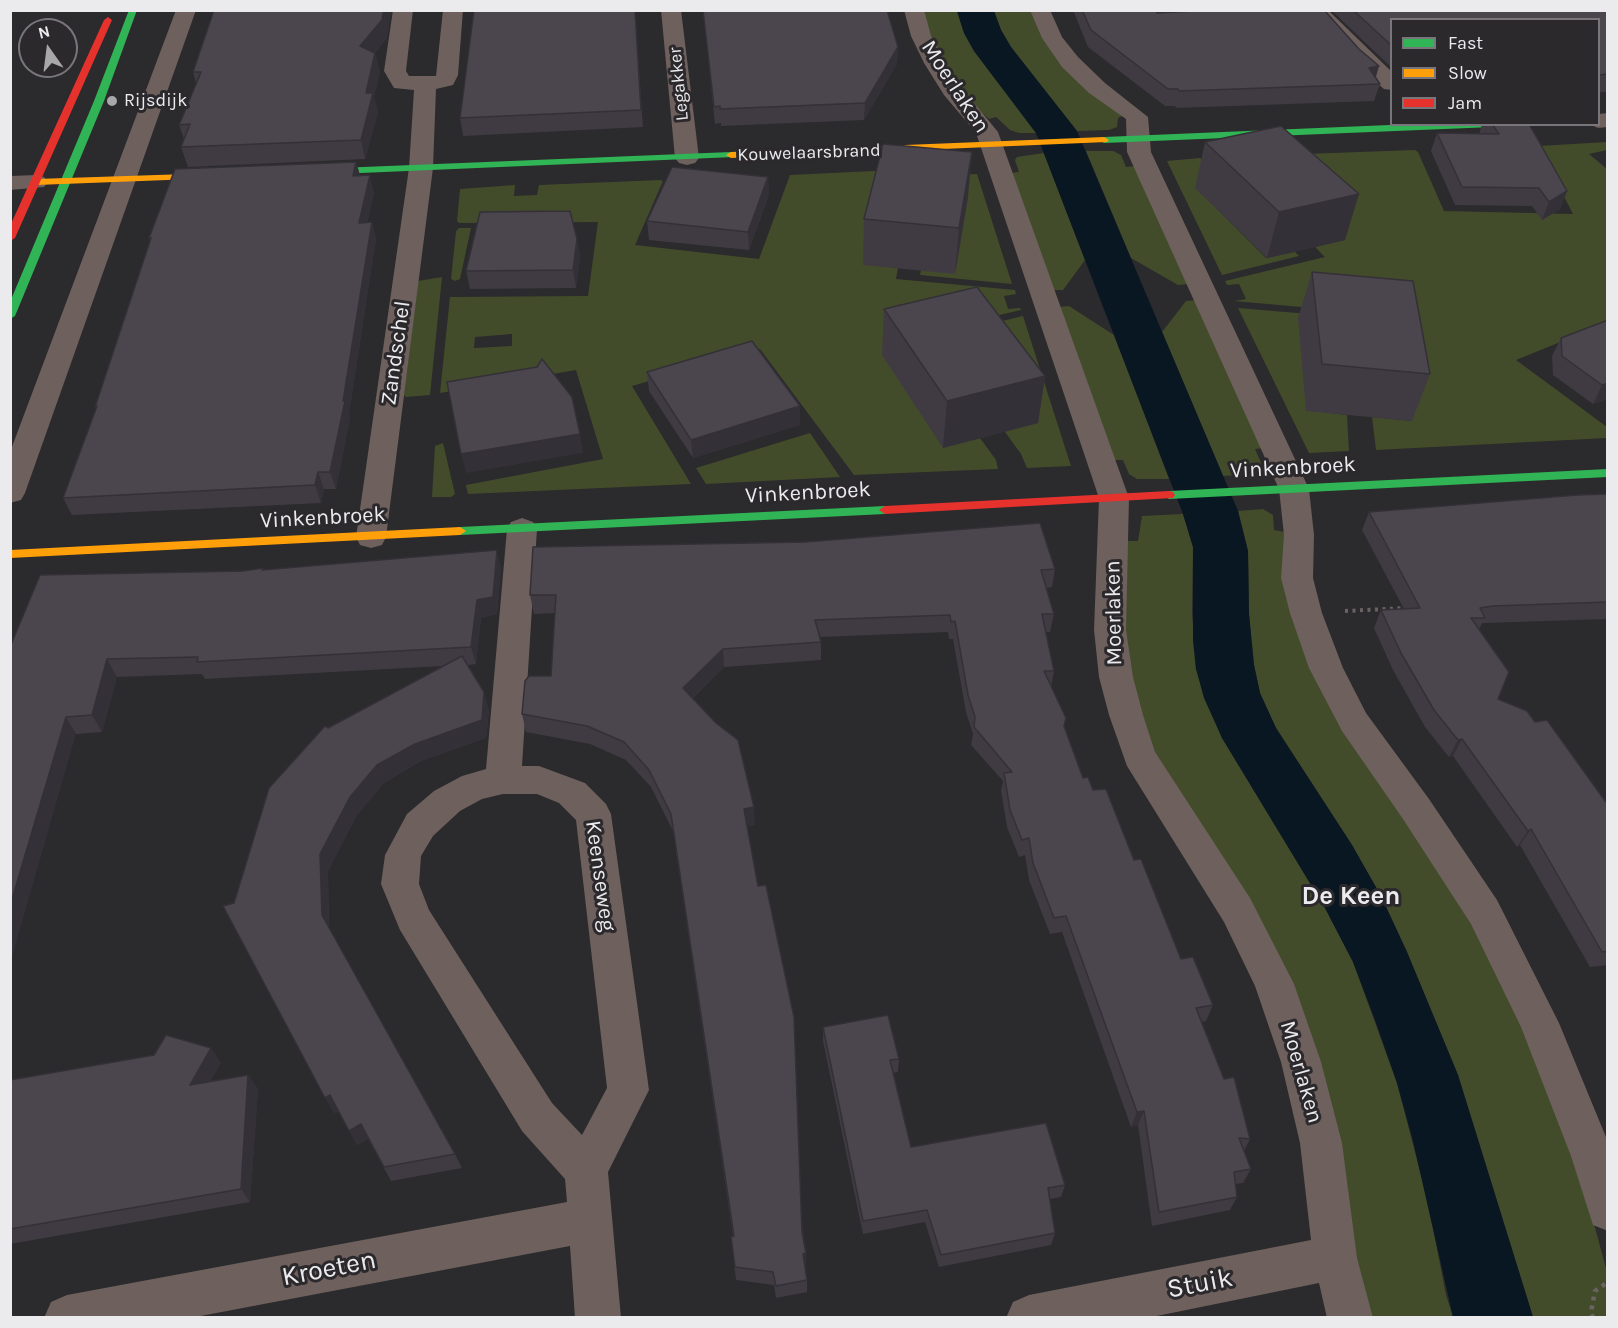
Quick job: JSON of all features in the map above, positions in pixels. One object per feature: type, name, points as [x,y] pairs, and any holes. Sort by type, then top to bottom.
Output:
[{"type":"street","points":[[10,238],[113,10]]},
{"type":"street","points":[[10,316],[133,10]]},
{"type":"street","points":[[10,493],[186,10]]},
{"type":"street","points":[[403,10],[395,70],[402,83],[434,83],[445,80],[453,10]]},
{"type":"street","name":"Legakker","points":[[671,10],[687,158]]},
{"type":"street","name":"Moerlaken","points":[[914,10],[921,36],[934,63],[952,90],[987,132],[1007,145],[1114,498],[1110,630],[1116,676],[1126,715],[1139,756],[1237,910],[1274,984],[1301,1062],[1321,1143],[1335,1258],[1350,1317]]},
{"type":"street","points":[[1040,10],[1052,38],[1070,62],[1097,88],[1137,117],[1139,152],[1294,489],[1298,508],[1297,578],[1306,613],[1326,668],[1354,722],[1416,809],[1484,912],[1539,1023],[1592,1156],[1608,1210]]},
{"type":"street","points":[[1316,10],[1364,60],[1390,82]]},
{"type":"street","name":"Zandschel","points":[[371,537],[422,168],[425,82]]},
{"type":"street","name":"Kouwelaarsbrand","points":[[303,173],[1418,126]]},
{"type":"street","points":[[10,183],[231,176]]},
{"type":"street","name":"Vinkenbroek","points":[[10,555],[1608,473]]},
{"type":"street","points":[[503,780],[522,529]]},
{"type":"street","name":"Keenseweg","points":[[503,780],[539,780],[572,793],[593,814],[628,1090],[586,1170],[537,1117],[413,918],[400,884],[403,855],[420,825],[447,801],[474,786],[503,780]]},
{"type":"street","points":[[586,1170],[598,1317]]},
{"type":"street","name":"Kroeten","points":[[67,1317],[590,1220]]},
{"type":"street","name":"Stuik","points":[[1029,1317],[1335,1258]]},
{"type":"path","points":[[1306,613],[1410,607]]},
{"type":"path","points":[[1593,1317],[1591,1312],[1595,1291],[1608,1282]]},
{"type":"green space","points":[[921,11],[957,11],[964,33],[974,51],[1036,133],[1019,133],[1010,130],[996,117],[989,119],[969,100],[939,59]]},
{"type":"green space","points":[[994,11],[1032,11],[1124,115],[1118,118],[1117,127],[1109,130],[1077,131],[1011,47]]},
{"type":"green space","points":[[1607,142],[1607,150],[1589,154],[1607,169],[1607,323],[1516,360],[1607,427],[1607,438],[1376,450],[1372,417],[1411,421],[1357,312],[1234,301],[1246,299],[1239,284],[1227,285],[1225,281],[1325,257],[1315,247],[1344,240],[1220,157],[1415,150],[1418,152],[1444,211],[1573,214],[1538,146]]},
{"type":"green space","points":[[1086,151],[1113,151],[1121,155],[1126,167],[1135,166],[1189,284],[1178,285],[1131,258]]},
{"type":"green space","points":[[1044,153],[1085,260],[1063,290],[1052,290],[1010,173],[1019,172],[1015,160],[1017,157]]},
{"type":"green space","points":[[1200,158],[1224,181],[1196,188],[1266,258],[1295,252],[1299,256],[1222,275],[1167,161]]},
{"type":"green space","points":[[916,169],[896,279],[1015,290],[1016,294],[1004,296],[1008,309],[1020,308],[1021,310],[910,336],[943,447],[980,438],[996,460],[998,469],[854,475],[760,349],[632,386],[691,484],[468,494],[466,485],[603,459],[576,370],[440,393],[450,297],[588,296],[598,222],[459,223],[457,221],[460,189],[515,185],[514,196],[537,195],[539,185],[660,180],[663,181],[635,245],[759,259],[790,175]],"holes":[[[512,334],[512,346],[474,348],[475,337]]]},
{"type":"green space","points":[[977,174],[1012,284],[920,275],[940,176]]},
{"type":"green space","points":[[459,228],[471,228],[460,279],[455,281],[451,279],[456,231]]},
{"type":"green space","points":[[442,277],[430,395],[406,397],[404,395],[418,281]]},
{"type":"green space","points":[[1196,300],[1264,448],[1255,449],[1262,465],[1259,472],[1255,474],[1223,476],[1162,332],[1186,301]]},
{"type":"green space","points":[[1069,306],[1114,335],[1169,479],[1137,479],[1129,474],[1123,460],[1112,460],[1058,307]]},
{"type":"green space","points":[[1238,308],[1333,316],[1306,410],[1347,415],[1349,451],[1309,453]]},
{"type":"green space","points":[[1023,316],[1071,466],[1027,468],[1021,454],[936,337]]},
{"type":"green space","points":[[810,433],[840,477],[706,484],[696,468]]},
{"type":"green space","points":[[443,443],[455,494],[451,497],[432,497],[435,446]]},
{"type":"green space","points":[[1263,509],[1273,515],[1274,530],[1285,532],[1394,799],[1510,986],[1584,1187],[1607,1272],[1607,1317],[1533,1317],[1458,1075],[1407,952],[1381,896],[1352,845],[1276,728],[1260,693],[1254,665],[1249,614],[1248,551],[1238,511]]},
{"type":"green space","points":[[1183,514],[1193,547],[1192,612],[1196,669],[1222,738],[1325,908],[1353,962],[1397,1083],[1428,1202],[1446,1295],[1453,1317],[1365,1317],[1342,1168],[1153,758],[1124,644],[1127,541],[1138,541],[1142,516]]},
{"type":"water","points":[[957,11],[994,11],[1011,47],[1077,131],[1238,511],[1248,551],[1249,614],[1254,665],[1260,693],[1276,728],[1352,845],[1381,896],[1407,952],[1458,1075],[1533,1317],[1453,1317],[1413,1141],[1397,1083],[1353,962],[1325,908],[1222,738],[1204,698],[1196,669],[1193,641],[1193,547],[1183,514],[1036,133],[974,51],[964,33]]},
{"type":"building","points":[[214,10],[384,10],[382,20],[360,46],[375,53],[366,93],[373,93],[361,140],[181,147],[190,124],[179,125],[201,72],[193,72]]},
{"type":"building","points":[[474,10],[635,10],[641,110],[460,118]]},
{"type":"building","points":[[703,10],[887,10],[898,47],[865,103],[720,109],[720,106],[714,107]]},
{"type":"building","points":[[1082,10],[1156,10],[1157,13],[1212,10],[1324,10],[1359,49],[1379,66],[1369,68],[1380,84],[1179,91],[1168,89],[1091,30]]},
{"type":"building","points":[[1353,10],[1608,10],[1608,74],[1600,75],[1600,18],[1390,18],[1390,44]]},
{"type":"building","points":[[1281,126],[1359,194],[1279,212],[1205,142]]},
{"type":"building","points":[[1493,126],[1530,126],[1567,191],[1549,202],[1539,188],[1462,187],[1437,133],[1499,134]]},
{"type":"building","points":[[883,144],[972,152],[959,228],[864,219]]},
{"type":"building","points":[[356,162],[353,176],[370,175],[359,223],[372,222],[343,401],[345,401],[330,472],[318,472],[315,485],[63,498],[97,406],[95,407],[151,238],[149,238],[175,169]]},
{"type":"building","points":[[672,167],[768,177],[748,232],[647,221]]},
{"type":"building","points":[[570,211],[577,239],[573,270],[466,271],[480,212]]},
{"type":"building","points":[[1312,272],[1413,281],[1430,374],[1322,364]]},
{"type":"building","points":[[977,287],[1045,376],[947,401],[884,309]]},
{"type":"building","points":[[1608,320],[1608,383],[1602,385],[1562,356],[1561,338]]},
{"type":"building","points":[[752,341],[800,406],[691,440],[647,372]]},
{"type":"building","points":[[542,359],[572,397],[580,434],[461,454],[447,382],[537,367]]},
{"type":"building","points":[[1608,494],[1608,602],[1493,606],[1480,608],[1485,618],[1471,618],[1509,672],[1498,699],[1527,711],[1535,722],[1547,720],[1608,805],[1608,951],[1602,952],[1531,829],[1528,831],[1462,739],[1458,740],[1434,710],[1401,653],[1381,610],[1420,608],[1369,512]]},
{"type":"building","points":[[1040,523],[1055,569],[1041,570],[1054,614],[1042,614],[1054,671],[1044,671],[1066,718],[1064,726],[1083,778],[1088,777],[1093,790],[1106,789],[1134,860],[1141,859],[1181,959],[1193,957],[1213,1005],[1196,1008],[1224,1079],[1234,1077],[1250,1139],[1239,1138],[1251,1169],[1234,1172],[1237,1197],[1159,1212],[1144,1111],[1137,1112],[1066,916],[1054,918],[1033,863],[1029,838],[1022,840],[1010,810],[1004,773],[1012,772],[974,727],[975,717],[968,695],[955,621],[951,622],[950,615],[815,620],[821,642],[723,649],[683,688],[716,723],[738,740],[754,807],[744,809],[758,886],[766,885],[794,1017],[802,1232],[806,1253],[803,1254],[807,1280],[776,1286],[773,1272],[735,1267],[731,1237],[734,1236],[671,814],[649,770],[624,742],[587,726],[522,714],[525,681],[529,676],[551,676],[556,595],[530,595],[533,547],[805,542]]},
{"type":"building","points":[[497,550],[493,597],[477,600],[471,647],[197,662],[198,657],[107,659],[92,715],[66,717],[10,906],[10,647],[40,575],[243,571],[263,568],[262,570]]},
{"type":"building","points":[[462,656],[484,692],[482,720],[415,744],[377,765],[350,797],[320,854],[322,915],[455,1154],[384,1167],[361,1124],[349,1131],[330,1095],[325,1098],[223,906],[234,903],[269,788],[325,726],[328,728]]},
{"type":"building","points":[[888,1015],[899,1059],[890,1060],[911,1147],[1046,1123],[1065,1185],[1048,1188],[1055,1233],[941,1255],[927,1210],[863,1221],[823,1027]]},
{"type":"building","points":[[166,1035],[211,1048],[190,1085],[248,1075],[241,1189],[10,1229],[10,1080],[154,1055]]},
{"type":"traffic: fast","points":[[10,316],[99,101],[133,10]]},
{"type":"traffic: fast","points":[[1104,140],[1444,126]]},
{"type":"traffic: fast","points":[[314,172],[731,155]]},
{"type":"traffic: fast","points":[[1169,495],[1608,473]]},
{"type":"traffic: fast","points":[[460,531],[885,510]]},
{"type":"traffic: slow","points":[[731,155],[1104,140]]},
{"type":"traffic: slow","points":[[36,182],[217,176]]},
{"type":"traffic: slow","points":[[10,554],[460,531]]},
{"type":"traffic: jam","points":[[10,238],[108,20]]},
{"type":"traffic: jam","points":[[885,510],[1169,495]]},
{"type":"place","name":"Rijsdijk","points":[[112,101]]},
{"type":"district","name":"De Keen","points":[[1351,897]]}]
